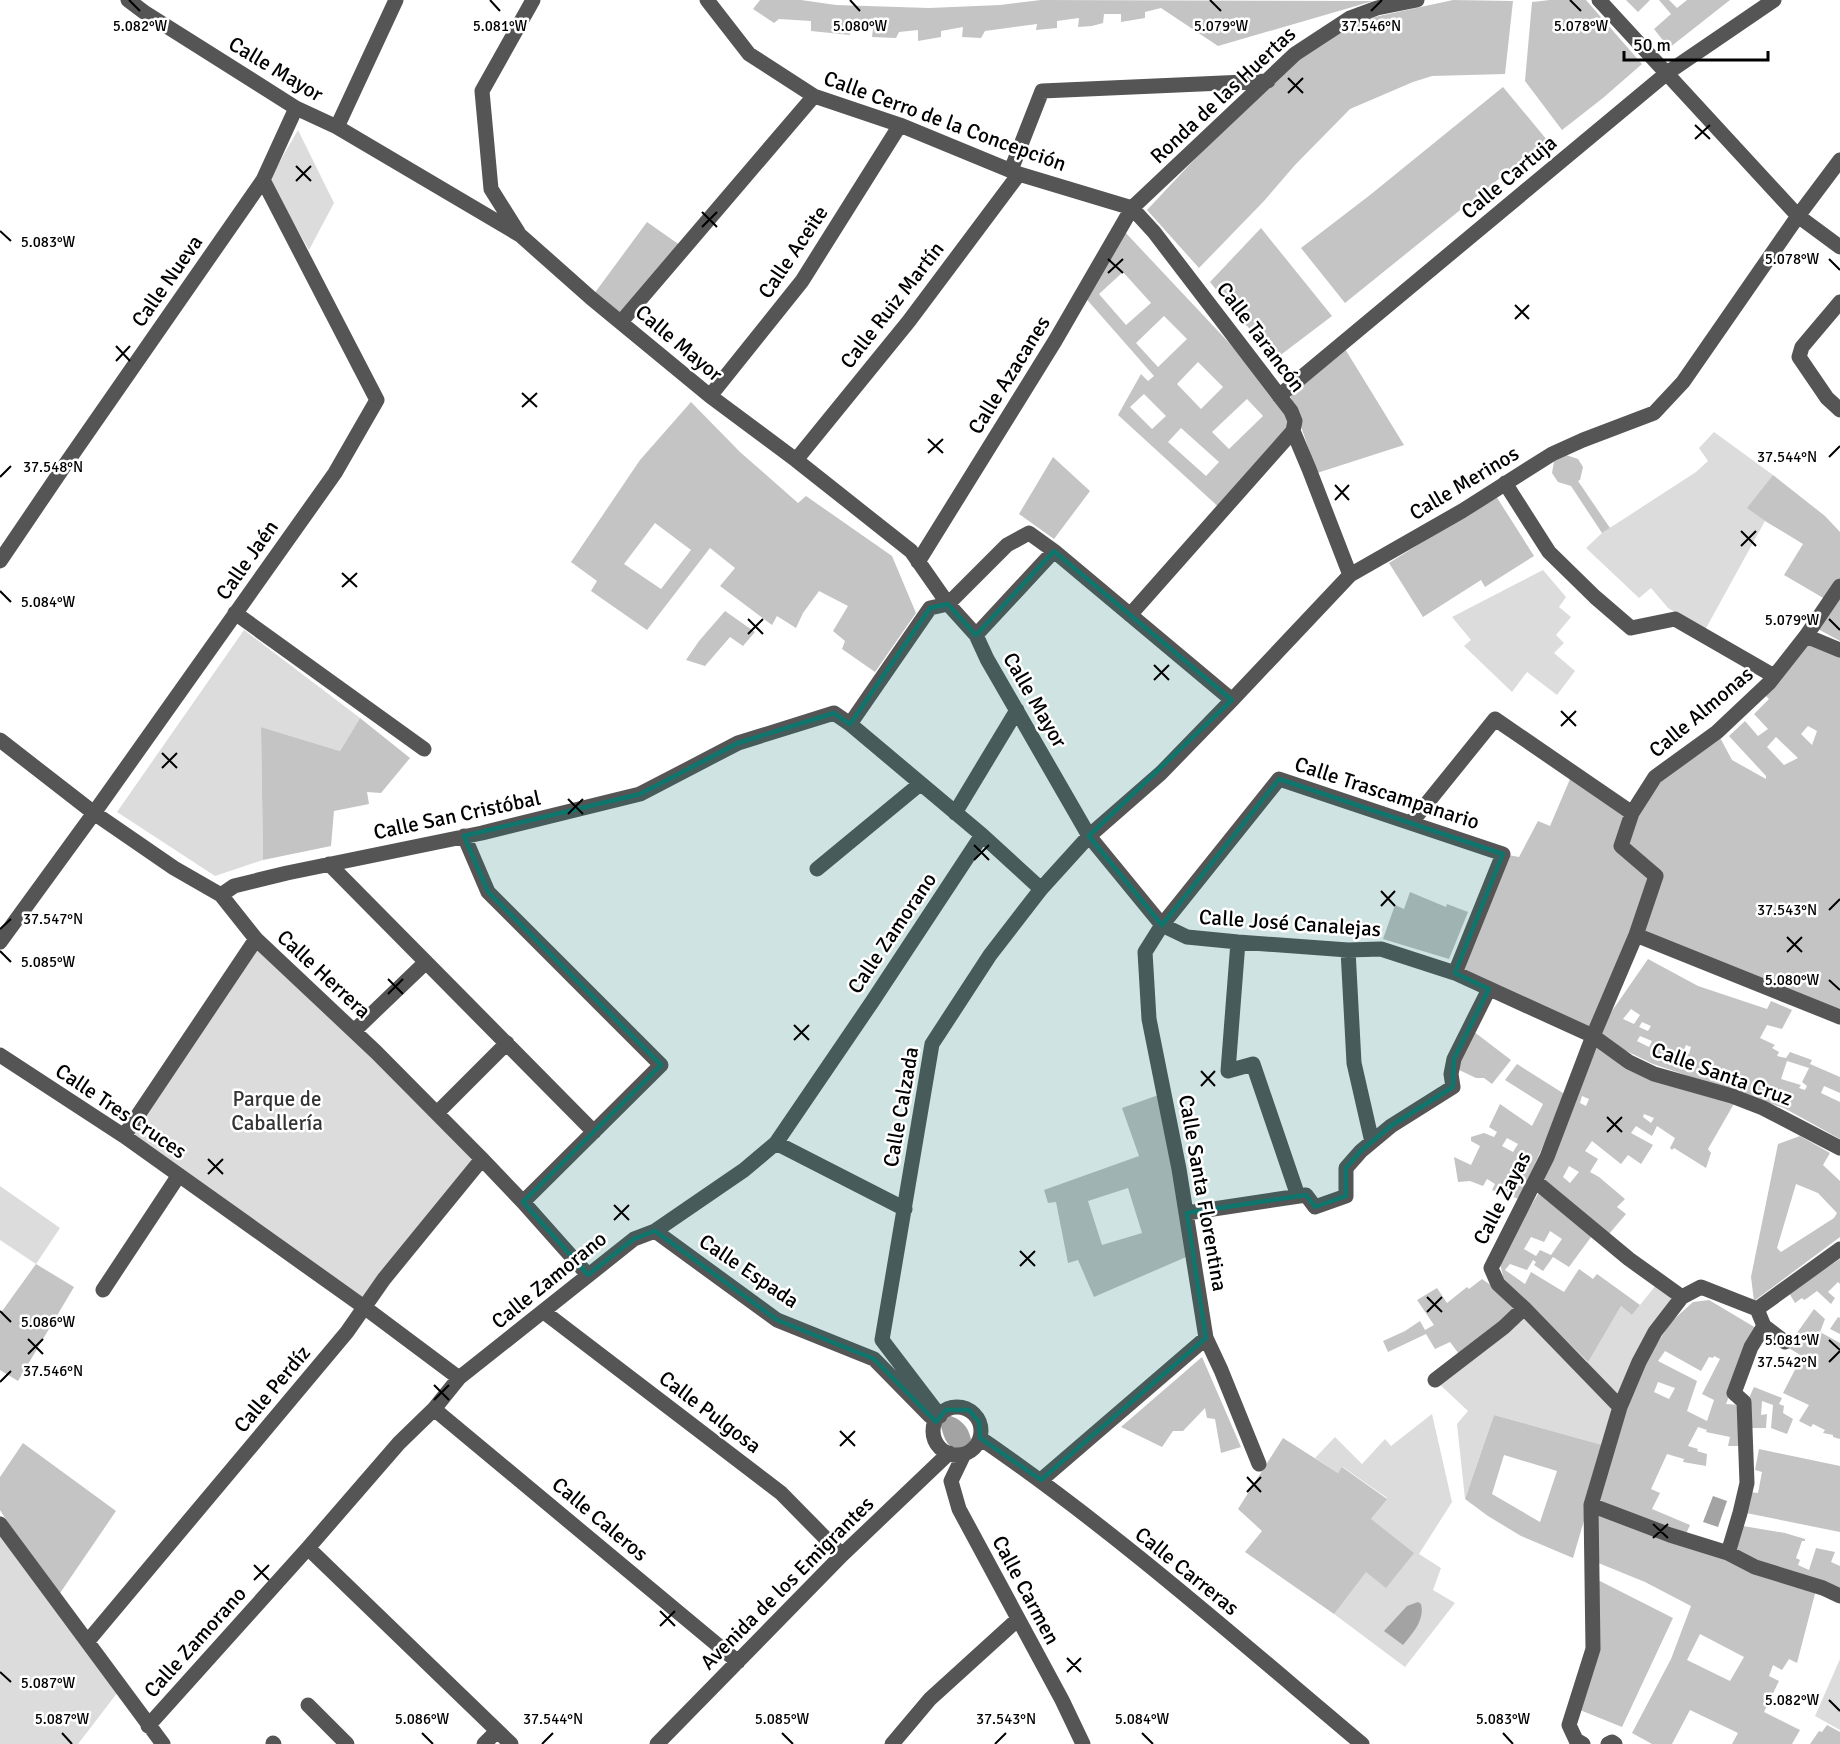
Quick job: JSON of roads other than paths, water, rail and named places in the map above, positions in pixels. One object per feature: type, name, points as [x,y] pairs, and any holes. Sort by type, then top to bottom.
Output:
[{"type":"street","name":"Calle Mayor","points":[[128,0],[148,6],[296,108],[337,127],[520,235],[710,396],[911,551],[948,604],[976,635],[987,659],[1089,837]]},
{"type":"street","points":[[337,127],[396,0]]},
{"type":"street","points":[[520,235],[491,189],[482,91],[533,0]]},
{"type":"street","name":"Calle Cerro de la Concepción","points":[[707,0],[748,54],[814,96],[900,125],[1015,172],[1132,208]]},
{"type":"street","name":"Ronda de las Huertas","points":[[1132,208],[1295,54],[1350,18],[1377,8],[1417,0]]},
{"type":"street","points":[[1599,0],[1798,216],[1840,247]]},
{"type":"street","name":"Calle Cartuja","points":[[1279,396],[1667,73],[1774,0]]},
{"type":"street","name":"Calle Ruiz Martín","points":[[795,460],[909,321],[1015,172],[1042,91],[1268,81]]},
{"type":"street","points":[[621,322],[814,96]]},
{"type":"street","name":"Calle Nueva","points":[[0,561],[262,180],[296,108]]},
{"type":"street","name":"Calle Aceite","points":[[710,396],[802,281],[900,125]]},
{"type":"street","name":"Calle Merinos","points":[[1089,837],[1161,773],[1350,575],[1462,511],[1552,454],[1654,413],[1683,382],[1798,216],[1840,160]]},
{"type":"street","name":"Calle Jaén","points":[[0,942],[335,473],[377,400],[262,180]]},
{"type":"street","name":"Calle Tarancón","points":[[1132,208],[1154,232],[1291,411],[1295,421],[1293,431],[1350,575]]},
{"type":"street","name":"Calle Azacanes","points":[[918,562],[1055,342],[1132,208]]},
{"type":"street","points":[[1840,302],[1802,347],[1799,357],[1827,398],[1840,410]]},
{"type":"street","points":[[1130,615],[1293,431]]},
{"type":"street","points":[[1505,483],[1549,552],[1631,628],[1675,619],[1774,676]]},
{"type":"street","points":[[1041,889],[982,835],[850,724],[930,608],[948,604],[1007,545],[1029,533],[1054,551],[1232,700]]},
{"type":"street","points":[[976,635],[1054,551]]},
{"type":"street","name":"Calle Almonas","points":[[1636,935],[1656,876],[1621,846],[1632,813],[1655,777],[1717,732],[1769,683],[1806,636],[1840,586]]},
{"type":"street","points":[[235,613],[424,749]]},
{"type":"street","points":[[1806,636],[1840,650]]},
{"type":"street","points":[[956,813],[1017,710]]},
{"type":"street","name":"Calle San Cristóbal","points":[[221,895],[234,886],[464,836],[640,794],[738,743],[834,713],[850,724]]},
{"type":"street","points":[[1411,823],[1495,719],[1632,813]]},
{"type":"street","name":"Calle Herrera","points":[[0,740],[94,813],[174,868],[221,895],[256,939],[354,1031],[483,1159],[588,1275]]},
{"type":"street","name":"Calle Trascampanario","points":[[1162,925],[1279,779],[1503,854],[1455,973]]},
{"type":"street","points":[[817,869],[920,784]]},
{"type":"street","name":"Calle Zamorano","points":[[148,1726],[399,1443],[434,1409],[459,1378],[634,1239],[655,1231],[744,1170],[776,1143],[982,835]]},
{"type":"street","points":[[464,836],[488,892],[661,1065],[524,1202]]},
{"type":"street","name":"Calle Calzada","points":[[938,1419],[882,1340],[932,1044],[990,955],[1041,889],[1089,837]]},
{"type":"street","name":"Calle José Canalejas","points":[[1089,837],[1162,925],[1187,937],[1348,950],[1381,949],[1455,973],[1489,989]]},
{"type":"street","points":[[329,864],[594,1132]]},
{"type":"street","name":"Calle Santa Florentina","points":[[1162,925],[1145,952],[1149,1019],[1187,1213],[1206,1338],[1259,1464]]},
{"type":"street","points":[[1636,935],[1840,1017]]},
{"type":"street","name":"Calle Zayas","points":[[1620,1407],[1498,1284],[1491,1268],[1547,1157],[1593,1036],[1636,935]]},
{"type":"street","points":[[124,1136],[256,939]]},
{"type":"street","points":[[1238,942],[1228,1071],[1253,1064],[1298,1196]]},
{"type":"street","points":[[1348,950],[1354,1064],[1372,1142]]},
{"type":"street","points":[[354,1031],[426,962]]},
{"type":"street","points":[[1187,1213],[1306,1195],[1315,1207],[1346,1196],[1346,1168],[1390,1126],[1453,1087],[1451,1074],[1454,1059],[1489,989]]},
{"type":"street","name":"Calle Santa Cruz","points":[[1489,989],[1593,1036],[1629,1062],[1654,1074],[1732,1096],[1763,1108],[1840,1148]]},
{"type":"street","points":[[437,1113],[507,1043]]},
{"type":"street","name":"Calle Tres Cruces","points":[[0,1055],[124,1136],[364,1307],[459,1378]]},
{"type":"street","points":[[776,1143],[905,1209]]},
{"type":"street","name":"Calle Perdíz","points":[[88,1641],[347,1332],[384,1279],[483,1159]]},
{"type":"street","points":[[102,1290],[179,1175]]},
{"type":"street","points":[[1535,1181],[1629,1259],[1682,1297]]},
{"type":"street","name":"Calle Espada","points":[[655,1231],[777,1320],[874,1359],[938,1419]]},
{"type":"street","points":[[1757,1309],[1840,1249]]},
{"type":"street","points":[[1582,1744],[1576,1740],[1569,1725],[1593,1649],[1591,1505],[1620,1407],[1639,1362],[1655,1332],[1682,1297],[1701,1287],[1757,1309],[1764,1326],[1785,1342]]},
{"type":"street","points":[[1436,1380],[1504,1327],[1524,1308]]},
{"type":"street","name":"Calle Pulgosa","points":[[544,1312],[781,1493],[842,1555]]},
{"type":"street","points":[[1728,1553],[1747,1483],[1744,1402],[1734,1393],[1751,1347],[1764,1326]]},
{"type":"street","points":[[1041,1480],[1206,1338]]},
{"type":"street","points":[[962,1408],[969,1410],[979,1422],[980,1438],[971,1450],[957,1454],[937,1444],[934,1437],[938,1419],[946,1410],[962,1408]]},
{"type":"street","name":"Calle Caleros","points":[[434,1409],[738,1662]]},
{"type":"street","name":"Calle Carreras","points":[[980,1438],[1041,1480],[1187,1597],[1362,1744]]},
{"type":"street","name":"Avenida de los Emigrantes","points":[[657,1744],[842,1555],[957,1454]]},
{"type":"street","name":"Calle Carmen","points":[[957,1454],[951,1481],[959,1509],[1062,1700],[1083,1744]]},
{"type":"street","points":[[1591,1505],[1670,1535],[1728,1553],[1755,1567],[1823,1588],[1840,1596]]},
{"type":"street","points":[[0,1524],[163,1744]]},
{"type":"street","points":[[308,1548],[511,1744]]},
{"type":"street","points":[[892,1744],[930,1699],[1018,1619]]},
{"type":"street","points":[[308,1705],[347,1744]]},
{"type":"street","points":[[484,1744],[497,1731]]},
{"type":"street","points":[[1608,1744],[1612,1742],[1615,1744]]},
{"type":"park label","name":"Parque de Caballería","points":[[277,1111]]}]
